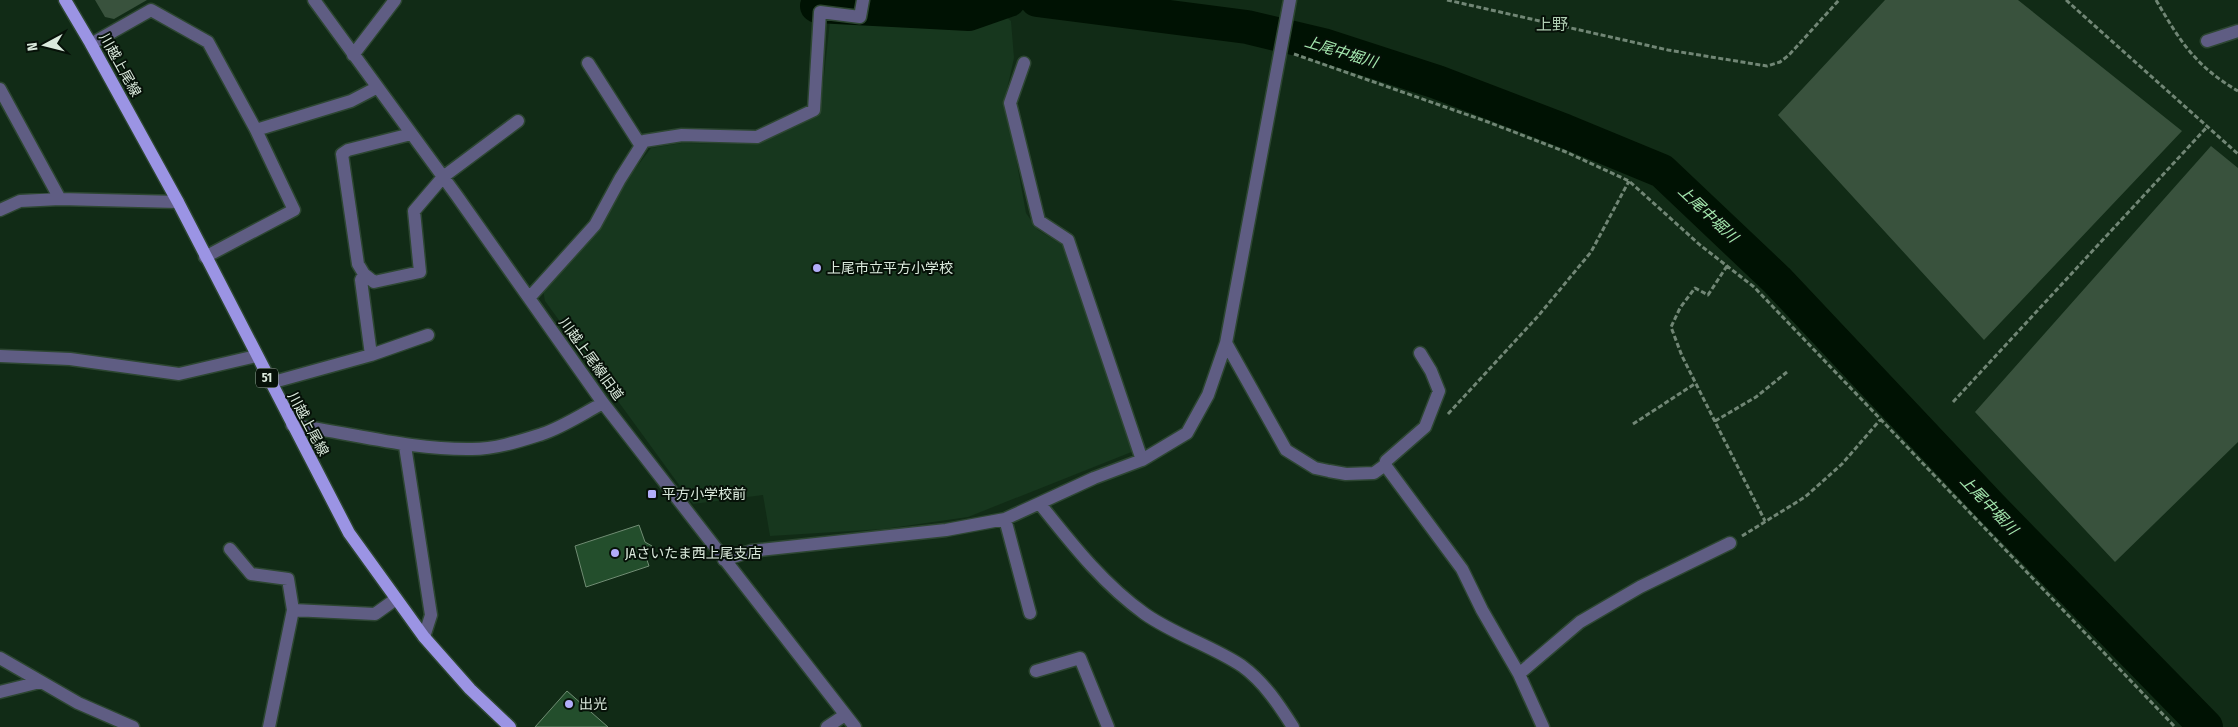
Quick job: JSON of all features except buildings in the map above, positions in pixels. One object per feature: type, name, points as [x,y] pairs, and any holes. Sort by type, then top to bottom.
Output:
[{"type":"main road","name":"川越上尾線","points":[[65,0],[178,202],[349,533],[424,637],[470,689],[510,727]]},
{"type":"street","name":"川越上尾線旧道","points":[[314,0],[376,88],[443,177],[603,403],[855,727]]},
{"type":"street","points":[[353,55],[395,0]]},
{"type":"street","points":[[529,298],[595,225],[620,179],[644,141],[682,135],[757,137],[814,110],[820,12],[860,17],[863,0]]},
{"type":"street","points":[[724,560],[751,551],[946,530],[1005,519],[1094,478],[1142,460],[1188,433],[1208,395],[1226,343],[1280,45],[1290,0]]},
{"type":"street","points":[[91,44],[151,10],[208,42],[256,130],[294,210],[205,257]]},
{"type":"street","points":[[2207,41],[2238,31]]},
{"type":"street","points":[[588,63],[641,146]]},
{"type":"street","points":[[1024,63],[1010,102],[1039,221],[1068,240],[1142,460]]},
{"type":"street","points":[[256,130],[351,101],[376,88]]},
{"type":"street","points":[[0,89],[60,199]]},
{"type":"street","points":[[411,134],[348,150],[342,154],[358,264],[364,274],[374,282],[420,272],[414,211],[443,177],[518,121]]},
{"type":"street","points":[[0,210],[20,201],[60,199],[178,202]]},
{"type":"street","points":[[364,274],[361,280],[371,355]]},
{"type":"street","points":[[270,383],[371,355],[428,335]]},
{"type":"street","points":[[1226,343],[1286,450],[1315,468],[1346,474],[1374,473],[1385,466],[1386,461],[1425,428],[1438,391],[1431,371],[1420,353]]},
{"type":"street","points":[[0,356],[70,359],[179,374],[256,356]]},
{"type":"street","points":[[292,425],[344,432],[405,446],[473,449],[508,444],[545,433],[603,403]]},
{"type":"street","points":[[405,446],[431,615],[424,637]]},
{"type":"street","points":[[1385,466],[1462,569],[1482,610],[1519,674],[1543,727]]},
{"type":"street","points":[[1040,504],[1079,553],[1126,598],[1146,614],[1242,666],[1261,683],[1293,727]]},
{"type":"street","points":[[1005,519],[1030,613]]},
{"type":"street","points":[[1519,674],[1580,622],[1640,588],[1730,543]]},
{"type":"street","points":[[230,549],[252,574],[288,579],[292,610],[269,727]]},
{"type":"street","points":[[292,610],[376,614],[396,599]]},
{"type":"street","points":[[0,658],[78,703],[133,727]]},
{"type":"street","points":[[1036,671],[1080,658],[1108,727]]},
{"type":"street","points":[[0,692],[40,682]]},
{"type":"street","points":[[827,727],[846,715]]},
{"type":"path","points":[[1446,0],[1668,50],[1766,66],[1780,62],[1789,55],[1839,0]]},
{"type":"path","points":[[2066,0],[2238,154]]},
{"type":"path","points":[[1280,45],[1566,152],[1629,181],[1700,245],[1754,287],[2175,727]]},
{"type":"path","points":[[1953,402],[2208,127]]},
{"type":"path","points":[[1447,414],[1539,315],[1591,252],[1629,181]]},
{"type":"path","points":[[1727,266],[1708,295],[1695,288],[1680,308],[1671,327],[1696,383],[1765,521]]},
{"type":"path","points":[[1715,421],[1756,397],[1787,372]]},
{"type":"path","points":[[1633,424],[1696,383]]},
{"type":"path","points":[[1730,543],[1806,497],[1842,464],[1880,420]]},
{"type":"shaded area","points":[[95,0],[147,0],[114,19],[105,17]]},
{"type":"shaded area","points":[[1885,0],[2018,0],[2182,131],[1984,340],[1778,115]]},
{"type":"shaded area","name":"上尾市立平方小学校","points":[[1004,15],[1011,21],[1014,58],[1005,98],[1026,213],[1038,230],[1064,246],[1134,451],[968,517],[884,529],[770,536],[763,495],[693,504],[545,301],[543,290],[651,148],[682,143],[753,144],[820,113],[830,21],[970,26],[994,16]]},
{"type":"shaded area","points":[[2211,146],[2238,168],[2238,442],[2115,562],[1975,412]]},
{"type":"waterway","name":"上尾中堀川","points":[[817,6],[969,14],[1009,0]]},
{"type":"waterway","name":"上尾中堀川","points":[[1037,0],[1247,27],[1323,45],[1437,82],[1565,131],[1662,171],[1777,280],[1990,506],[2206,727]]},
{"type":"place","name":"上尾市立平方小学校","points":[[817,268]]},
{"type":"place","name":"平方小学校前","points":[[652,494]]},
{"type":"place","name":"JAさいたま西上尾支店","points":[[615,553]]},
{"type":"place","name":"出光","points":[[569,704]]},
{"type":"district","name":"上野","points":[[1552,24]]}]
